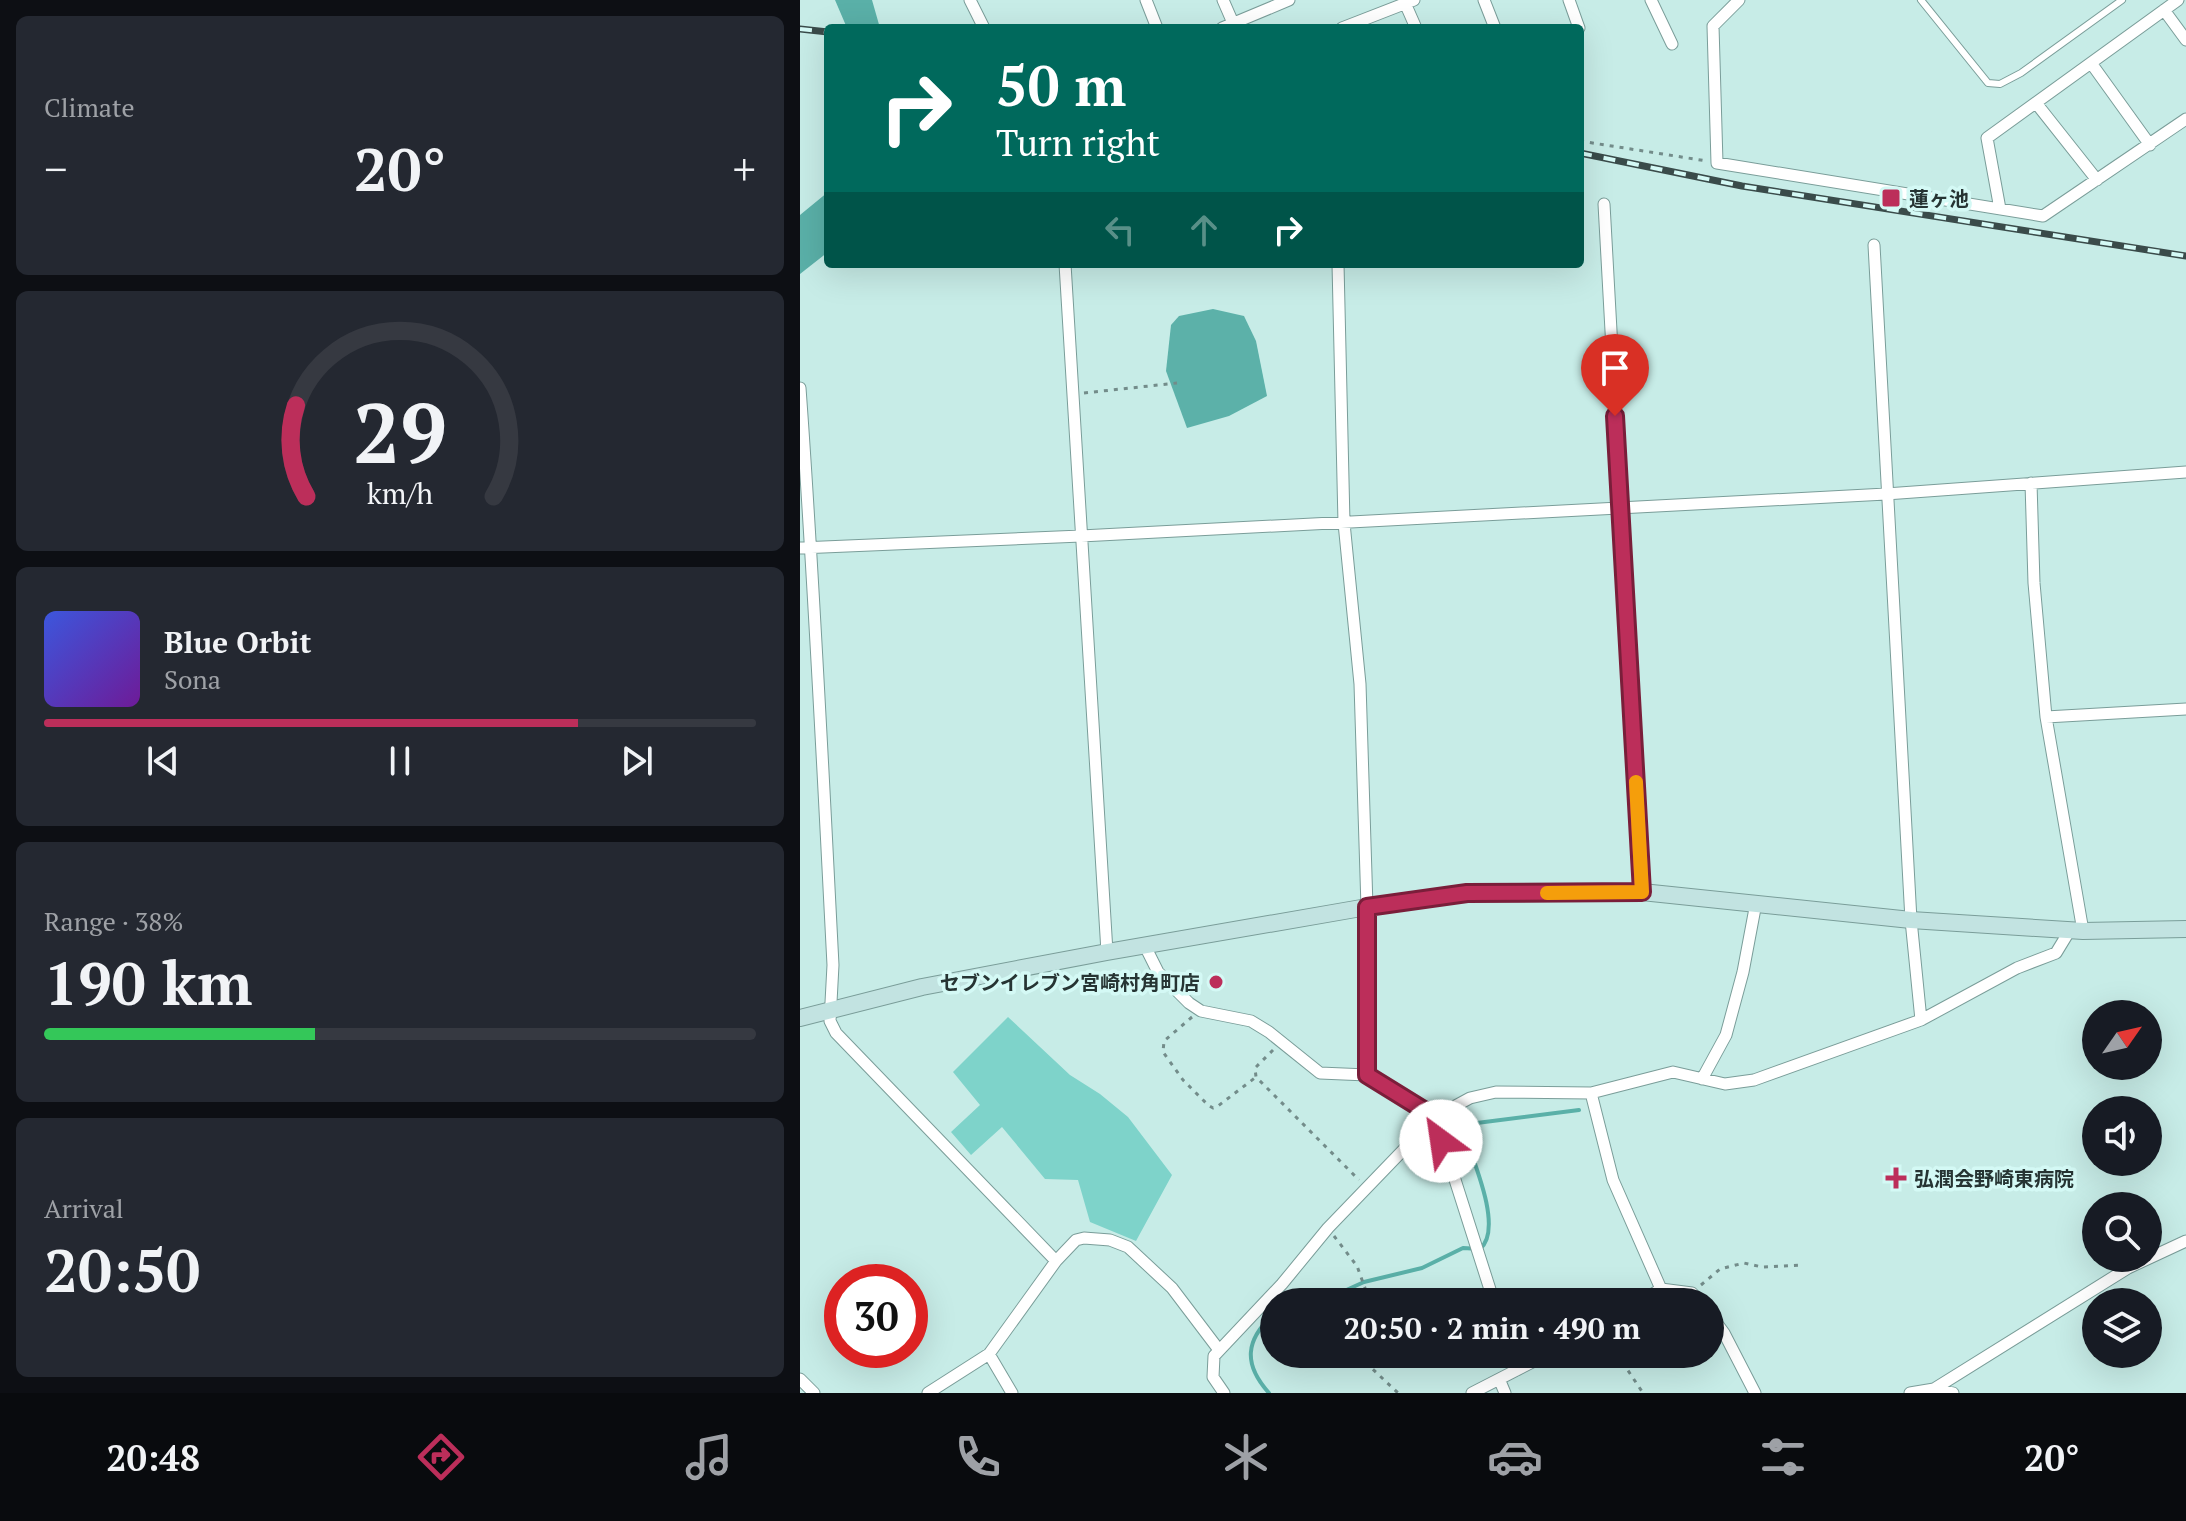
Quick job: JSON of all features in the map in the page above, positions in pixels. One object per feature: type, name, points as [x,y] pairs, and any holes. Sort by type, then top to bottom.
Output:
[{"type":"street","points":[[970,0],[982,24]]},
{"type":"street","points":[[1146,0],[1155,24]]},
{"type":"street","points":[[1223,0],[1227,24]]},
{"type":"street","points":[[1232,24],[1289,0]]},
{"type":"street","points":[[1484,0],[1493,24]]},
{"type":"street","points":[[1569,0],[1578,24]]},
{"type":"street","points":[[1651,0],[1672,44]]},
{"type":"street","points":[[1739,0],[1713,26],[1717,163],[2043,216],[2185,122]]},
{"type":"street","points":[[2000,209],[1987,138],[2178,0]]},
{"type":"street","points":[[1369,23],[1410,2],[1415,24]]},
{"type":"street","points":[[2164,10],[2186,40]]},
{"type":"street","points":[[2091,63],[2150,145]]},
{"type":"street","points":[[2036,103],[2097,180]]},
{"type":"street","points":[[1604,204],[1642,892]]},
{"type":"street","points":[[1874,245],[1911,920],[1921,1020]]},
{"type":"street","points":[[1065,268],[1107,952]]},
{"type":"street","points":[[1338,268],[1344,523],[1360,684],[1367,907],[1367,1075]]},
{"type":"street","points":[[800,388],[806,548],[814,631],[833,965],[830,1021],[836,1033],[1056,1261]]},
{"type":"street","points":[[806,548],[1886,494],[2186,472]]},
{"type":"street","points":[[1224,1393],[1213,1377],[1214,1356],[1219,1350],[1282,1284],[1328,1228],[1435,1117],[1470,1098],[1496,1092],[1591,1093],[1673,1072],[1725,1084],[1754,1080],[1921,1020],[2017,968],[2056,953],[2076,930],[2046,717],[2034,583],[2031,483]]},
{"type":"street","points":[[2046,717],[2186,709]]},
{"type":"street","points":[[800,1018],[922,987],[1107,952],[1467,893],[1642,892],[1911,920],[2076,930],[2186,929]]},
{"type":"street","points":[[1702,1079],[1726,1035],[1743,972],[1756,903]]},
{"type":"street","points":[[1145,946],[1158,972],[1200,1010],[1251,1021],[1320,1073],[1367,1075],[1435,1117],[1489,1288]]},
{"type":"street","points":[[1591,1093],[1613,1180],[1661,1288]]},
{"type":"street","points":[[928,1393],[989,1354],[1056,1261],[1076,1240],[1084,1238],[1110,1240],[1128,1247],[1172,1288],[1219,1350]]},
{"type":"street","points":[[1934,1389],[2128,1268],[2186,1241]]},
{"type":"street","points":[[1724,1333],[1755,1393]]},
{"type":"street","points":[[989,1354],[1012,1393]]},
{"type":"street","points":[[1472,1393],[1521,1368]]},
{"type":"street","points":[[800,1379],[814,1393]]},
{"type":"street","points":[[1500,1381],[1505,1393]]},
{"type":"street","points":[[1910,1393],[1934,1389],[1953,1393]]},
{"type":"lane","points":[[1921,0],[1988,83],[2000,84],[2021,73],[2122,0]]},
{"type":"path","points":[[1584,142],[1717,163]]},
{"type":"path","points":[[1073,394],[1144,389],[1177,383]]},
{"type":"path","points":[[1200,1010],[1164,1041],[1163,1052],[1183,1080],[1213,1108],[1256,1077]]},
{"type":"path","points":[[1281,1041],[1255,1068],[1256,1077],[1367,1188]]},
{"type":"path","points":[[1328,1228],[1357,1266],[1363,1288]]},
{"type":"path","points":[[1705,1288],[1720,1269],[1744,1263],[1762,1267],[1803,1265]]},
{"type":"path","points":[[1371,1368],[1398,1393]]},
{"type":"path","points":[[1626,1368],[1643,1393]]},
{"type":"shaded area","points":[[835,0],[872,0],[879,24],[845,24]]},
{"type":"shaded area","points":[[824,195],[824,255],[800,274],[800,215]]},
{"type":"shaded area","points":[[1213,309],[1244,316],[1256,341],[1267,396],[1229,416],[1187,428],[1166,371],[1171,325],[1179,316]]},
{"type":"shaded area","points":[[1008,1017],[1070,1075],[1128,1117],[1172,1175],[1136,1241],[1090,1222],[1078,1180],[1045,1179],[1002,1127],[971,1155],[951,1132],[980,1105],[953,1072]]},
{"type":"waterway","points":[[1351,1288],[1422,1268],[1463,1248],[1480,1249],[1487,1239],[1489,1225],[1483,1190],[1461,1125],[1579,1110]]},
{"type":"waterway","points":[[1260,1329],[1253,1343],[1252,1362],[1269,1393]]},
{"type":"railway","points":[[800,29],[824,32]]},
{"type":"railway","points":[[1584,154],[1742,186],[2186,256]]},
{"type":"slow traffic","points":[[1547,893],[1642,892],[1636,782]]},
{"type":"place","name":"蓮ヶ池","points":[[1891,198]]},
{"type":"place","name":"セブンイレブン宮崎村角町店","points":[[1216,982]]},
{"type":"place","name":"弘潤会野崎東病院","points":[[1896,1178]]},
{"type":"route","points":[[1441,1141],[1435,1117],[1367,1075],[1367,907],[1467,893],[1642,892],[1615,416]]}]
